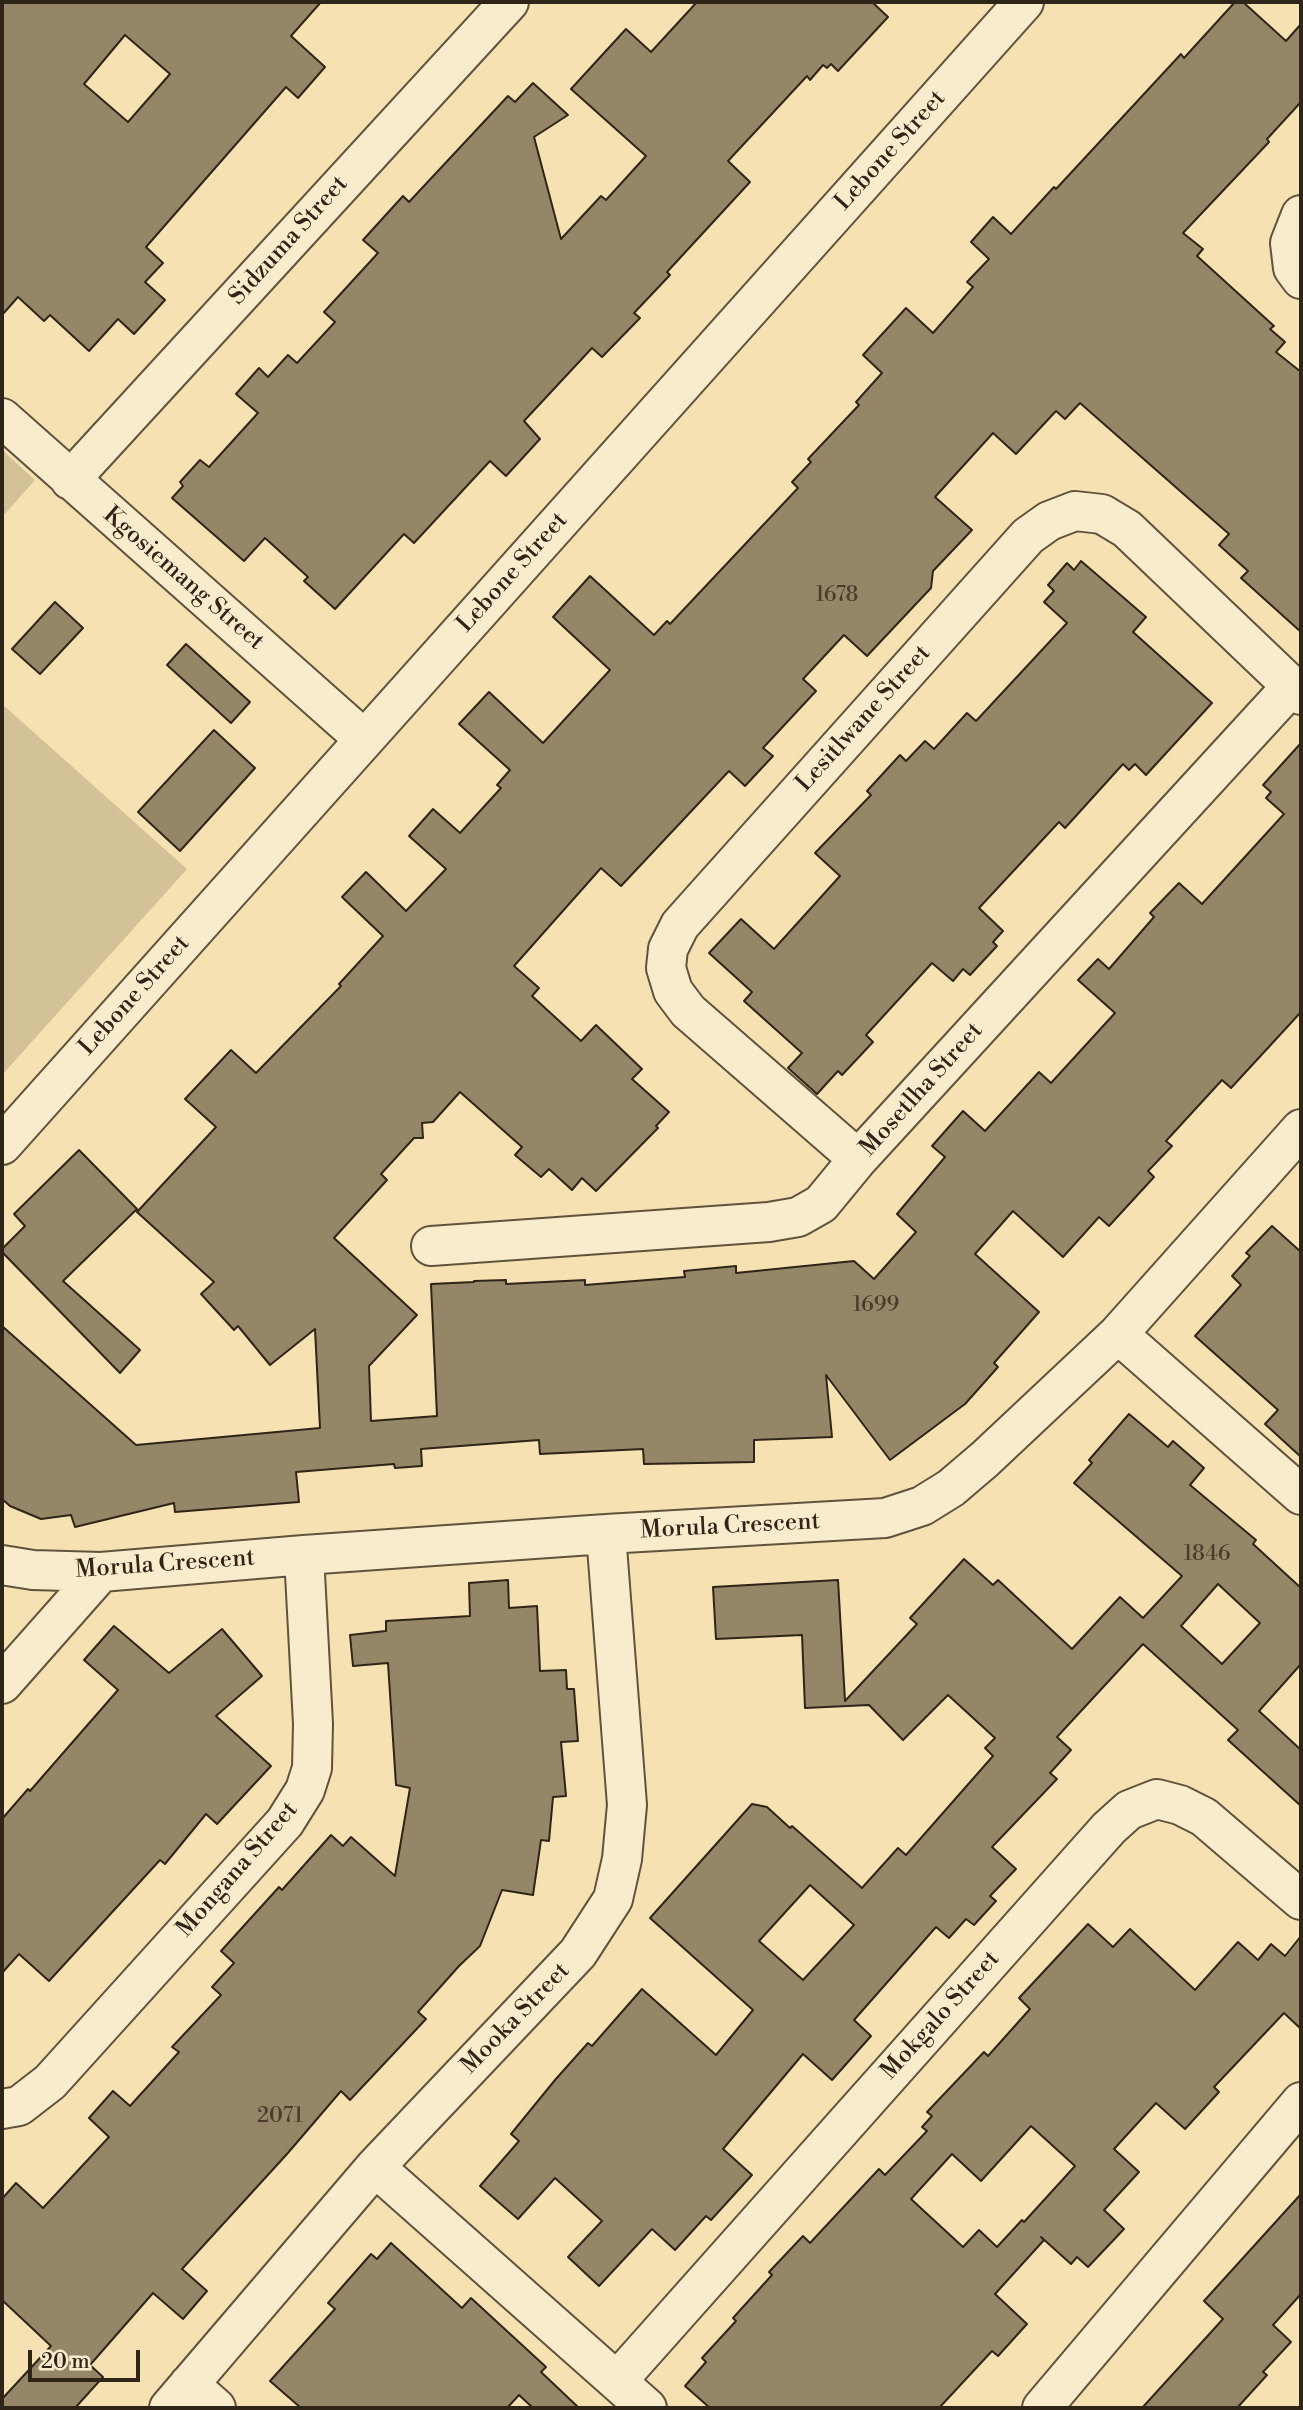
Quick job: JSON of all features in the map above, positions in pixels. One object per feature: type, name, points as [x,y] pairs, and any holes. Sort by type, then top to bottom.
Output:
[{"type":"street","name":"Sidzuma Street","points":[[70,480],[509,2]]},
{"type":"street","name":"Lebone Street","points":[[2,1145],[1024,2]]},
{"type":"street","points":[[1301,215],[1290,243],[1293,268],[1301,279]]},
{"type":"street","name":"Kgosiemang Street","points":[[2,418],[364,739]]},
{"type":"street","name":"Lesitlwane Street","points":[[858,1159],[688,1011],[673,991],[666,968],[668,949],[680,925],[1028,536],[1049,521],[1075,511],[1102,514],[1127,529],[1296,691]]},
{"type":"street","name":"Mosetlha Street","points":[[431,1246],[769,1222],[798,1217],[821,1204],[858,1159],[1296,691]]},
{"type":"street","name":"Morula Crescent","points":[[2,1565],[33,1570],[101,1572],[606,1534],[886,1518],[922,1506],[951,1488],[985,1459],[1118,1334],[1301,1129]]},
{"type":"street","points":[[1118,1334],[1301,1495]]},
{"type":"street","name":"Mooka Street","points":[[192,2400],[374,2167],[578,1953],[613,1899],[622,1858],[627,1805],[606,1534]]},
{"type":"street","name":"Mongana Street","points":[[2,2109],[19,2106],[50,2082],[285,1822],[305,1790],[312,1768],[313,1724],[304,1555]]},
{"type":"street","points":[[2,1684],[101,1572]]},
{"type":"street","name":"Mokgalo Street","points":[[617,2381],[1100,1838],[1129,1810],[1157,1798],[1180,1805],[1204,1817],[1301,1900]]},
{"type":"street","points":[[1042,2408],[1301,2102]]},
{"type":"street","points":[[374,2167],[647,2408]]},
{"type":"shaded area","points":[[2,450],[35,480],[2,517]]},
{"type":"shaded area","points":[[2,704],[187,869],[2,1075]]},
{"type":"building","points":[[2,2],[321,2],[291,36],[325,67],[298,98],[286,87],[146,247],[163,263],[145,282],[165,300],[134,334],[118,319],[89,351],[50,315],[44,321],[18,297],[2,315]],"holes":[[[125,35],[170,74],[128,122],[84,84]]]},
{"type":"building","points":[[697,2],[872,2],[888,17],[838,71],[831,64],[827,68],[823,65],[810,80],[807,76],[728,161],[750,182],[667,272],[670,275],[634,313],[640,318],[602,357],[592,348],[524,421],[540,439],[506,476],[490,461],[414,543],[404,534],[335,609],[304,581],[308,577],[265,538],[244,561],[172,498],[183,486],[180,482],[200,460],[209,467],[258,413],[236,394],[259,368],[268,377],[288,355],[297,363],[335,322],[324,312],[378,253],[363,240],[403,196],[409,202],[508,96],[515,102],[533,83],[568,115],[534,137],[561,239],[601,196],[606,200],[646,156],[571,89],[626,29],[651,52]]},
{"type":"building","points":[[1235,2],[1243,2],[1286,41],[1301,24],[1301,102],[1267,139],[1269,142],[1183,233],[1203,249],[1197,256],[1274,326],[1270,329],[1285,342],[1276,352],[1301,372],[1301,632],[1241,578],[1248,571],[1219,545],[1229,534],[1080,403],[1065,419],[1056,411],[1016,454],[993,433],[935,497],[972,530],[933,571],[931,588],[867,656],[844,635],[803,679],[816,691],[763,748],[773,756],[745,786],[729,771],[621,886],[601,868],[514,966],[539,988],[532,996],[581,1041],[596,1025],[642,1069],[632,1079],[669,1112],[656,1126],[658,1128],[596,1191],[582,1178],[572,1190],[549,1169],[541,1177],[515,1155],[522,1147],[460,1092],[433,1122],[422,1123],[423,1138],[414,1138],[381,1174],[387,1180],[334,1238],[417,1315],[369,1366],[371,1421],[437,1416],[431,1284],[585,1280],[585,1285],[685,1277],[684,1271],[736,1266],[736,1273],[854,1261],[874,1279],[916,1232],[897,1214],[945,1157],[932,1146],[963,1111],[985,1131],[1039,1072],[1051,1083],[1115,1013],[1078,980],[1098,959],[1109,969],[1154,917],[1150,913],[1179,883],[1202,904],[1284,814],[1266,798],[1271,792],[1263,785],[1301,743],[1301,1012],[1231,1088],[1222,1080],[1166,1141],[1172,1146],[1148,1171],[1154,1177],[1109,1226],[1099,1217],[1063,1257],[1013,1211],[975,1254],[1039,1312],[994,1363],[998,1367],[965,1404],[890,1460],[826,1375],[832,1437],[754,1440],[754,1462],[644,1464],[643,1449],[540,1454],[539,1440],[421,1449],[422,1466],[395,1468],[394,1464],[296,1472],[299,1502],[175,1512],[174,1503],[75,1527],[71,1515],[41,1519],[10,1506],[2,1499],[2,1326],[136,1445],[320,1428],[315,1329],[270,1365],[238,1326],[234,1330],[201,1294],[214,1282],[137,1212],[216,1127],[185,1099],[231,1050],[256,1073],[341,986],[339,984],[383,936],[342,897],[366,872],[406,911],[446,869],[409,836],[433,809],[460,833],[501,788],[497,785],[510,770],[459,724],[489,692],[543,743],[610,670],[553,617],[590,576],[654,635],[667,621],[670,624],[798,488],[792,482],[811,462],[808,459],[859,405],[856,402],[882,373],[863,355],[906,308],[933,333],[973,287],[967,282],[989,259],[971,242],[993,217],[1011,234],[1181,54],[1184,58]]},
{"type":"building","points":[[1081,561],[1146,617],[1133,632],[1212,703],[1146,775],[1135,764],[1129,770],[1123,764],[1065,828],[1059,822],[979,908],[1003,931],[993,942],[997,946],[970,975],[963,969],[953,981],[932,963],[866,1035],[873,1042],[842,1075],[838,1071],[817,1094],[788,1068],[802,1053],[744,1001],[752,992],[709,953],[741,919],[774,949],[840,876],[815,853],[871,795],[867,791],[900,755],[906,761],[925,741],[934,749],[967,713],[976,721],[1067,623],[1044,602],[1054,591],[1048,585],[1067,563],[1074,570]]},
{"type":"building","points":[[55,602],[83,628],[40,674],[12,649]]},
{"type":"building","points":[[186,644],[250,702],[231,723],[167,665]]},
{"type":"building","points":[[214,730],[255,768],[180,851],[138,812]]},
{"type":"building","points":[[79,1150],[137,1209],[63,1281],[140,1350],[120,1373],[2,1252],[25,1226],[14,1214]]},
{"type":"building","points":[[1272,1226],[1301,1252],[1301,1457],[1265,1424],[1278,1410],[1195,1336],[1241,1285],[1232,1276],[1250,1256],[1246,1253]]},
{"type":"building","points":[[1129,1414],[1168,1447],[1173,1441],[1204,1468],[1190,1485],[1256,1540],[1253,1544],[1301,1588],[1301,1664],[1259,1711],[1301,1750],[1301,1806],[1228,1740],[1238,1730],[1143,1644],[1057,1737],[1071,1750],[1050,1773],[1057,1779],[992,1847],[1016,1869],[990,1896],[996,1901],[974,1925],[966,1919],[949,1938],[936,1927],[854,2020],[871,2036],[832,2080],[803,2054],[723,2149],[752,2175],[711,2220],[706,2216],[675,2250],[652,2229],[599,2286],[568,2257],[602,2221],[555,2178],[518,2219],[480,2186],[519,2141],[511,2134],[555,2080],[588,2043],[592,2046],[642,1989],[716,2055],[753,2010],[650,1918],[752,1804],[767,1807],[790,1828],[792,1826],[862,1888],[898,1848],[906,1855],[993,1756],[985,1748],[995,1738],[948,1695],[903,1740],[869,1705],[805,1708],[802,1635],[716,1639],[713,1587],[838,1580],[845,1701],[917,1624],[910,1618],[964,1559],[993,1585],[998,1580],[1072,1649],[1120,1597],[1143,1618],[1182,1576],[1074,1483],[1092,1463],[1089,1460]],"holes":[[[1218,1584],[1260,1623],[1222,1664],[1181,1626]],[[810,1885],[854,1925],[803,1980],[759,1941]]]},
{"type":"building","points":[[508,1580],[509,1608],[537,1606],[540,1671],[566,1670],[567,1689],[574,1689],[578,1741],[561,1742],[566,1796],[553,1797],[549,1841],[541,1840],[533,1895],[502,1890],[480,1946],[418,2012],[426,2019],[350,2100],[341,2091],[182,2269],[207,2291],[183,2319],[153,2293],[90,2365],[103,2377],[75,2408],[2,2408],[2,2399],[51,2346],[2,2300],[2,2199],[16,2183],[43,2208],[109,2137],[89,2118],[113,2091],[130,2106],[179,2052],[172,2047],[221,1995],[212,1987],[234,1963],[221,1951],[279,1887],[282,1890],[331,1835],[343,1846],[351,1837],[395,1876],[410,1788],[396,1785],[388,1663],[353,1666],[350,1635],[386,1631],[386,1621],[470,1616],[469,1583]]},
{"type":"building","points":[[114,1626],[169,1673],[222,1629],[262,1676],[216,1716],[271,1766],[217,1824],[206,1814],[165,1864],[160,1860],[49,1981],[19,1954],[2,1973],[2,1819],[118,1690],[84,1660]]},
{"type":"building","points":[[1088,1924],[1113,1947],[1130,1929],[1195,1990],[1238,1942],[1258,1960],[1271,1944],[1285,1956],[1301,1936],[1301,2029],[1284,2013],[1214,2087],[1219,2092],[1185,2129],[1156,2103],[1114,2149],[1139,2172],[1104,2210],[1124,2229],[1088,2267],[1077,2257],[1071,2264],[1041,2237],[1044,2240],[995,2294],[1027,2324],[998,2356],[992,2351],[939,2408],[710,2408],[685,2386],[706,2362],[702,2358],[736,2321],[733,2318],[772,2275],[769,2272],[803,2236],[810,2243],[879,2169],[885,2175],[927,2131],[922,2127],[932,2116],[927,2112],[984,2052],[988,2056],[1030,2009],[1019,1998]],"holes":[[[1031,2126],[1075,2166],[1024,2222],[1022,2220],[997,2247],[979,2230],[963,2247],[911,2199],[952,2154],[981,2181]]]},
{"type":"building","points":[[1301,2194],[1301,2294],[1273,2325],[1291,2342],[1263,2372],[1267,2375],[1237,2408],[1142,2408],[1223,2319],[1204,2301]]},
{"type":"building","points":[[391,2243],[462,2308],[471,2298],[546,2367],[541,2372],[579,2408],[533,2408],[519,2395],[507,2408],[301,2408],[270,2381],[335,2309],[328,2303],[371,2254],[377,2259]]}]
